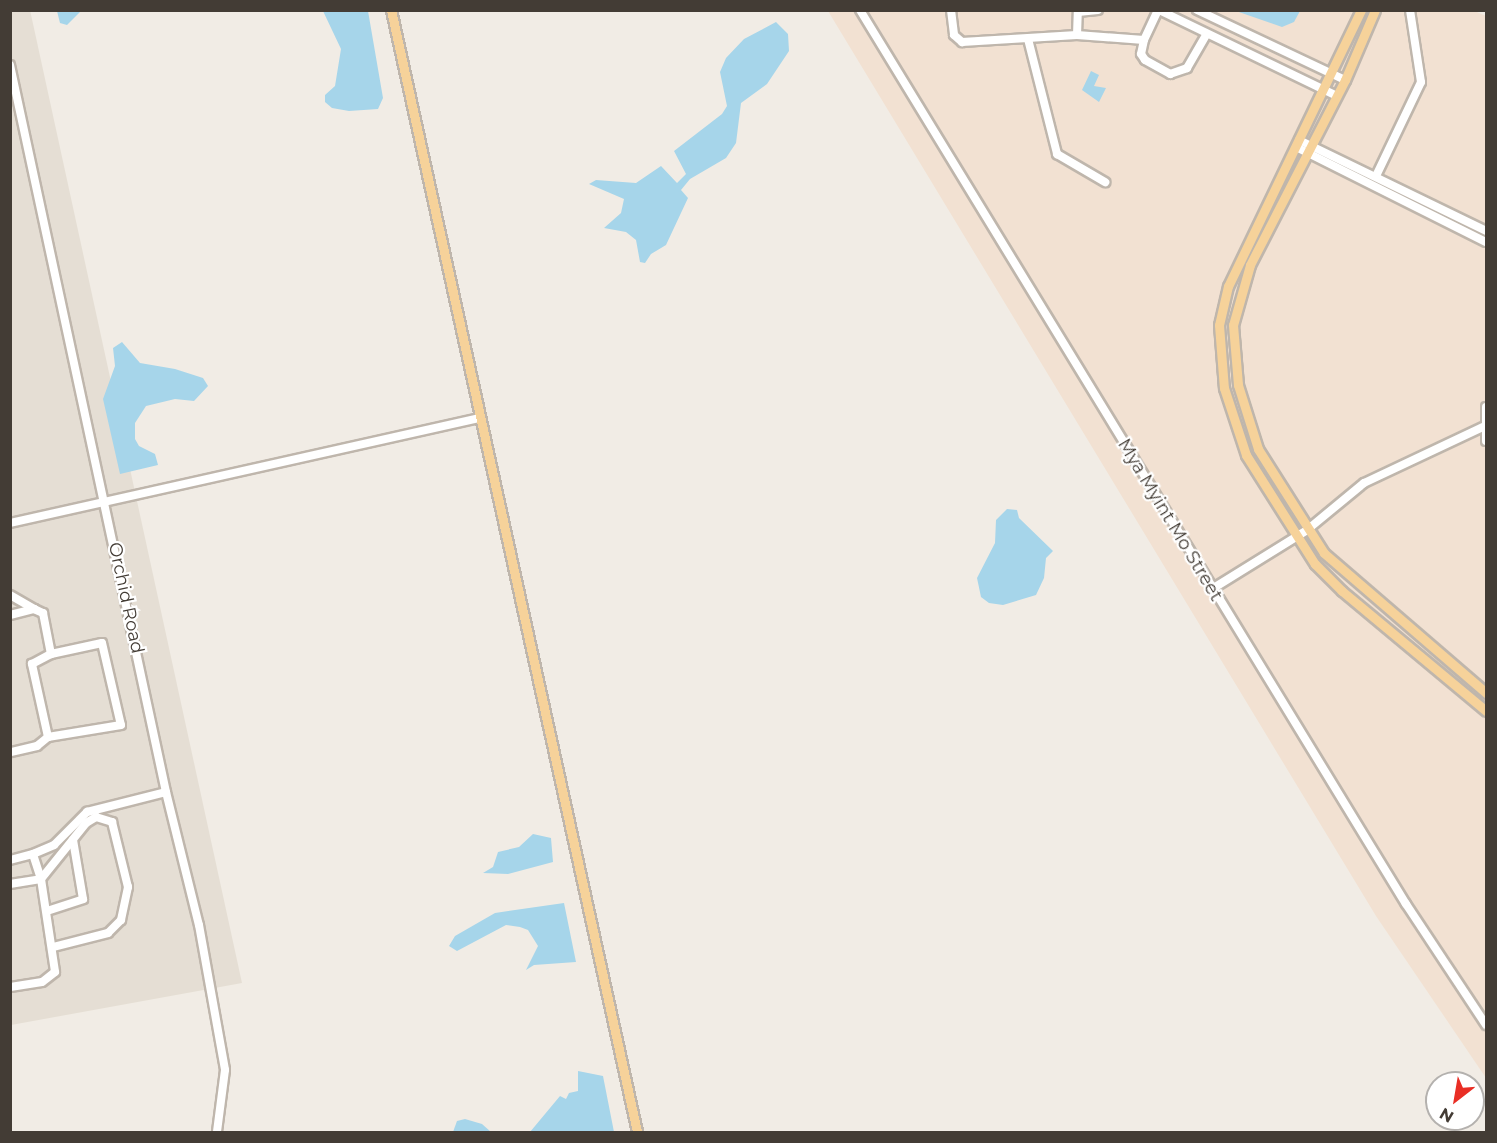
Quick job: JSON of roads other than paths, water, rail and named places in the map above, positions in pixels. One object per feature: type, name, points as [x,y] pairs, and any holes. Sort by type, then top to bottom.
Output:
[{"type":"main road","points":[[391,10],[637,1132]]},
{"type":"main road","points":[[1361,10],[1325,91],[1253,228],[1224,296],[1219,357],[1224,388],[1246,455],[1296,536],[1342,591],[1486,711]]},
{"type":"main road","points":[[1375,10],[1345,80],[1250,265],[1233,325],[1233,354],[1245,414],[1258,449],[1307,530],[1350,580],[1486,693]]},
{"type":"street","name":"Mya Myint Mo Street","points":[[860,10],[1406,904],[1486,1025]]},
{"type":"street","points":[[951,10],[957,40],[1028,39],[1077,35],[1144,39]]},
{"type":"street","points":[[1077,35],[1078,11],[1098,10]]},
{"type":"street","points":[[1207,34],[1187,68],[1179,73],[1170,74],[1144,60],[1144,39],[1159,10],[1337,96]]},
{"type":"street","points":[[1197,10],[1345,80]]},
{"type":"street","points":[[1376,176],[1421,82],[1410,10]]},
{"type":"street","points":[[1028,39],[1057,154],[1105,182]]},
{"type":"street","name":"Orchid Road","points":[[10,65],[106,499],[166,792],[199,925],[225,1070],[217,1132]]},
{"type":"street","points":[[1297,143],[1419,210],[1486,242]]},
{"type":"street","points":[[1309,149],[1376,176],[1486,231]]},
{"type":"street","points":[[1419,210],[1424,200]]},
{"type":"street","points":[[1486,407],[1486,441]]},
{"type":"street","points":[[10,523],[106,499],[479,418]]},
{"type":"street","points":[[1212,589],[1307,530],[1364,483],[1485,426]]},
{"type":"street","points":[[10,595],[43,613],[51,654]]},
{"type":"street","points":[[10,615],[34,609]]},
{"type":"street","points":[[10,752],[37,746],[48,737],[121,725],[102,643],[51,654],[32,664],[48,737]]},
{"type":"street","points":[[10,860],[54,845],[87,812],[166,792]]},
{"type":"street","points":[[10,884],[42,879],[73,840],[96,817],[112,822],[128,887],[128,906],[122,920],[108,933],[53,947]]},
{"type":"street","points":[[47,911],[83,899],[73,840]]},
{"type":"street","points":[[10,987],[42,982],[55,972],[42,879],[33,854]]},
{"type":"water","points":[[57,10],[81,11],[67,25],[60,23]]},
{"type":"water","points":[[323,11],[368,11],[383,98],[378,109],[349,111],[332,108],[325,102],[325,95],[335,86],[341,49]]},
{"type":"water","points":[[1236,11],[1300,11],[1294,22],[1282,27]]},
{"type":"water","points":[[776,22],[788,34],[789,51],[767,84],[741,103],[736,143],[726,158],[690,179],[681,190],[688,198],[666,245],[651,254],[645,263],[640,262],[636,240],[626,232],[604,228],[621,213],[624,199],[589,184],[596,180],[636,183],[661,166],[677,183],[686,174],[674,151],[722,114],[727,106],[720,72],[726,58],[744,39]]},
{"type":"water","points":[[1091,71],[1099,75],[1094,86],[1106,88],[1099,102],[1082,90]]},
{"type":"water","points":[[122,342],[140,363],[175,369],[203,378],[208,386],[194,401],[175,399],[146,406],[135,423],[135,439],[139,446],[155,454],[158,465],[120,474],[103,399],[115,366],[113,348]]},
{"type":"water","points":[[1007,509],[1017,510],[1019,518],[1053,551],[1046,558],[1044,578],[1036,595],[1003,605],[989,603],[981,597],[977,578],[995,543],[996,520]]},
{"type":"water","points":[[533,834],[551,838],[553,862],[508,874],[483,873],[493,867],[498,852],[519,847]]},
{"type":"water","points":[[564,903],[576,962],[534,965],[526,970],[538,946],[528,930],[506,925],[457,951],[449,946],[455,936],[495,913]]},
{"type":"water","points":[[578,1071],[603,1076],[614,1132],[530,1132],[560,1096],[566,1099],[569,1093],[578,1091]]},
{"type":"water","points":[[465,1119],[482,1124],[491,1132],[453,1132],[457,1121]]}]
